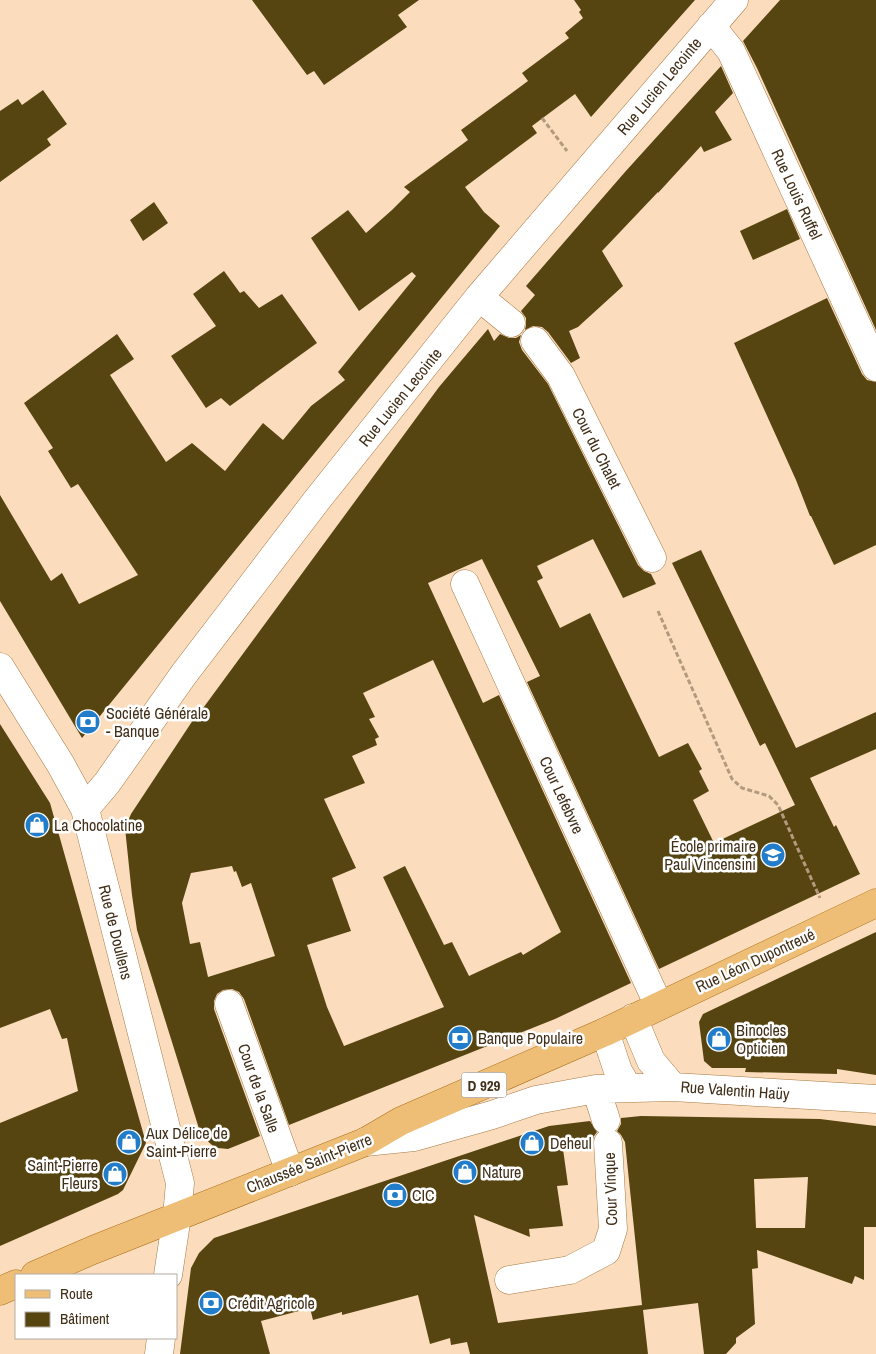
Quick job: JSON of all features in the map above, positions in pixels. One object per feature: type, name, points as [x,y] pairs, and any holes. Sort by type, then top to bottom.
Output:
[{"type":"main road","name":"Rue Léon Dupontreué","points":[[633,1018],[876,903]]},
{"type":"main road","name":"Chaussée Saint-Pierre","points":[[38,1274],[177,1216],[365,1142],[401,1121],[606,1032],[633,1018]]},
{"type":"main road","points":[[0,1291],[15,1284]]},
{"type":"street","name":"Rue Lucien Lecointe","points":[[85,809],[107,783],[184,674],[311,508],[479,298],[734,0]]},
{"type":"street","name":"Rue Louis Ruffel","points":[[711,26],[731,50],[874,357]]},
{"type":"street","points":[[479,298],[510,324]]},
{"type":"street","name":"Cour du Chalet","points":[[535,342],[561,376],[652,558]]},
{"type":"street","name":"Cour Lefebvre","points":[[465,584],[659,1006]]},
{"type":"street","name":"Rue de Doullens","points":[[0,667],[62,765],[85,809],[180,1183],[168,1274]]},
{"type":"street","name":"Cour de la Salle","points":[[229,1004],[290,1172]]},
{"type":"street","name":"Rue Valentin Haüy","points":[[633,1018],[651,1061],[673,1087],[876,1099]]},
{"type":"street","points":[[606,1032],[618,1071],[628,1088]]},
{"type":"street","name":"D 929","points":[[365,1142],[414,1137],[492,1115],[536,1100],[596,1089],[673,1087]]},
{"type":"street","name":"Cour Vinque","points":[[509,1280],[570,1270],[606,1251],[613,1229],[607,1132],[596,1089]]},
{"type":"street","points":[[159,1354],[161,1339]]},
{"type":"path","points":[[542,118],[569,153],[588,170]]},
{"type":"path","points":[[658,611],[732,779],[742,788],[769,796],[778,805],[832,924]]},
{"type":"building","points":[[252,0],[419,0],[398,15],[407,27],[324,85],[314,71],[307,75]]},
{"type":"building","points":[[574,0],[695,0],[591,117],[575,94],[532,126],[537,133],[465,187],[484,212],[500,226],[82,738],[0,601],[0,495],[51,581],[62,573],[79,604],[138,575],[78,484],[71,488],[48,451],[53,448],[24,403],[117,334],[134,359],[110,375],[166,462],[192,443],[225,471],[263,423],[283,440],[311,406],[345,380],[338,372],[416,276],[412,272],[359,311],[311,238],[348,210],[366,233],[392,210],[410,192],[404,187],[468,140],[461,130],[528,81],[522,73],[569,38],[565,33],[583,18],[579,12],[581,10]]},
{"type":"building","points":[[780,0],[876,0],[876,330],[743,41]]},
{"type":"building","points":[[721,66],[733,93],[715,112],[732,140],[704,152],[701,146],[602,251],[623,286],[578,327],[569,331],[580,358],[571,363],[548,332],[542,327],[533,326],[525,330],[526,318],[521,311],[535,295],[526,286],[625,172]]},
{"type":"building","points":[[43,90],[67,124],[47,139],[51,145],[0,182],[0,111],[18,99],[22,105]]},
{"type":"building","points":[[154,202],[168,223],[143,241],[130,220]]},
{"type":"building","points":[[787,209],[800,239],[753,260],[740,231]]},
{"type":"building","points":[[224,271],[240,293],[244,291],[259,308],[282,294],[317,343],[230,406],[221,398],[206,408],[171,356],[216,326],[193,294]]},
{"type":"building","points":[[827,298],[862,374],[867,380],[876,382],[876,545],[834,565],[810,516],[796,480],[734,343]]},
{"type":"building","points":[[488,329],[494,341],[500,334],[509,338],[516,338],[521,335],[519,342],[522,350],[548,384],[638,565],[644,571],[651,574],[656,584],[623,598],[593,539],[537,566],[543,578],[537,581],[560,628],[590,613],[659,757],[688,743],[702,769],[699,771],[709,791],[693,800],[714,843],[795,805],[765,743],[760,746],[672,563],[701,550],[796,748],[876,712],[876,749],[810,778],[860,874],[659,969],[527,682],[540,676],[482,559],[428,583],[483,703],[499,695],[631,983],[555,1019],[289,1125],[244,999],[239,992],[232,989],[223,990],[217,994],[214,1001],[214,1009],[260,1136],[228,1149],[218,1148],[201,1135],[137,930],[125,828],[131,814],[197,714],[439,387]],"holes":[[[433,660],[561,932],[523,955],[521,952],[469,976],[452,942],[444,945],[405,866],[383,877],[444,1007],[344,1046],[327,1007],[307,945],[351,931],[332,878],[356,868],[324,799],[365,783],[352,756],[377,745],[375,739],[379,737],[369,719],[375,717],[363,693]],[[232,866],[242,887],[251,883],[275,956],[208,977],[200,942],[190,944],[182,903],[191,873]]]},
{"type":"building","points":[[0,724],[50,803],[146,1143],[123,1190],[118,1194],[0,1246],[0,1123],[78,1091],[67,1038],[62,1039],[50,1009],[0,1028]]},
{"type":"building","points":[[876,932],[876,1075],[837,1069],[837,1074],[745,1072],[746,1068],[712,1068],[704,1061],[699,1022],[703,1014]]},
{"type":"building","points":[[641,1116],[820,1119],[876,1126],[876,1227],[864,1227],[864,1280],[855,1276],[852,1284],[757,1250],[758,1268],[752,1269],[755,1324],[736,1338],[736,1343],[726,1354],[704,1354],[698,1303],[643,1310],[648,1354],[470,1354],[467,1342],[451,1345],[450,1338],[430,1344],[418,1295],[342,1315],[342,1312],[313,1320],[310,1308],[261,1321],[270,1354],[180,1354],[191,1268],[199,1253],[214,1238],[549,1126],[590,1121],[597,1132],[592,1145],[563,1149],[568,1185],[557,1186],[563,1226],[529,1229],[530,1237],[474,1215],[498,1323],[642,1305],[625,1142],[617,1131],[621,1124],[621,1118]],"holes":[[[808,1177],[805,1228],[756,1228],[754,1179]]]},
{"type":"place","name":"Société Générale - Banque","points":[[88,722]]},
{"type":"place","name":"La Chocolatine","points":[[37,825]]},
{"type":"place","name":"École primaire Paul Vincensini","points":[[773,855]]},
{"type":"place","name":"Banque Populaire","points":[[460,1038]]},
{"type":"place","name":"Binocles Opticien","points":[[719,1039]]},
{"type":"place","name":"Aux Délice de Saint-Pierre","points":[[129,1142]]},
{"type":"place","name":"Deheul","points":[[532,1143]]},
{"type":"place","name":"Nature","points":[[465,1172]]},
{"type":"place","name":"Saint-Pierre Fleurs","points":[[115,1174]]},
{"type":"place","name":"CIC","points":[[395,1195]]},
{"type":"place","name":"Crédit Agricole","points":[[211,1303]]}]
